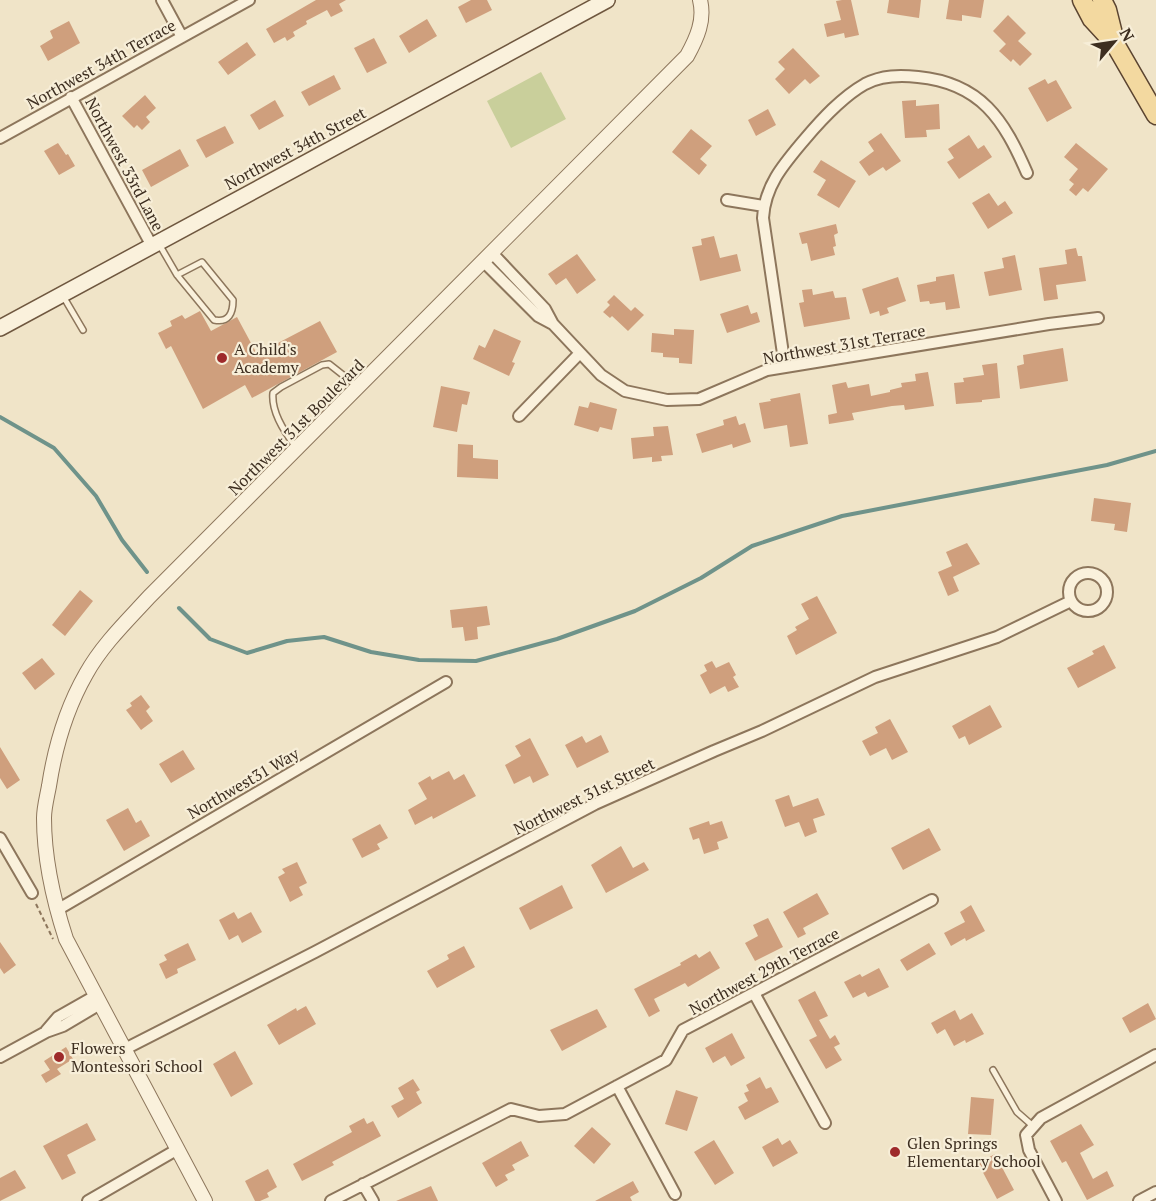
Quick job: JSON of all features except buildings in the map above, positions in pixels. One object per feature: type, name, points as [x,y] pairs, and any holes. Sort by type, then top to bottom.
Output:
[{"type":"main road","name":"Northwest 34th Street","points":[[0,328],[607,0]]},
{"type":"main road","points":[[1082,0],[1092,19],[1115,44],[1156,115]]},
{"type":"main road","points":[[1102,0],[1107,10],[1115,44]]},
{"type":"street","points":[[162,0],[182,37]]},
{"type":"street","name":"Northwest 34th Terrace","points":[[0,138],[249,0]]},
{"type":"street","name":"Northwest 31st Boulevard","points":[[205,1201],[98,1000],[60,940],[57,910],[46,856],[44,816],[53,756],[62,725],[86,675],[100,653],[149,597],[687,56],[697,38],[701,22],[700,0]]},
{"type":"street","points":[[785,366],[763,218],[767,191],[792,154],[853,92],[866,84],[893,76],[934,79],[951,83],[978,98],[1003,125],[1013,141],[1027,174]]},
{"type":"street","name":"Northwest 33rd Lane","points":[[71,97],[155,244]]},
{"type":"street","points":[[727,200],[764,206]]},
{"type":"street","name":"Northwest 31st Terrace","points":[[488,257],[538,315],[553,324],[601,375],[626,391],[668,400],[699,399],[767,370],[785,366],[1098,318]]},
{"type":"street","points":[[519,416],[579,354]]},
{"type":"street","name":"Northwest 31st Street","points":[[123,1050],[315,952],[595,804],[762,731],[875,677],[997,637],[1071,601]]},
{"type":"street","name":"Northwest31 Way","points":[[57,910],[446,681]]},
{"type":"street","points":[[0,838],[32,893]]},
{"type":"street","name":"Northwest 29th Terrace","points":[[332,1201],[511,1109],[540,1116],[565,1114],[666,1060],[683,1030],[932,900]]},
{"type":"street","points":[[754,993],[825,1123]]},
{"type":"street","points":[[0,1057],[46,1032],[63,1026],[98,1000]]},
{"type":"street","points":[[1056,1201],[1029,1150],[1029,1131],[1041,1118],[1156,1055]]},
{"type":"street","points":[[617,1086],[675,1194]]},
{"type":"street","points":[[88,1201],[178,1149]]},
{"type":"street","points":[[363,1184],[373,1201]]},
{"type":"street","points":[[1139,1201],[1156,1192]]},
{"type":"lane","points":[[155,244],[177,275],[214,320],[221,322],[229,317],[233,310],[233,300],[202,262],[177,275]]},
{"type":"lane","points":[[62,295],[83,330]]},
{"type":"lane","points":[[297,448],[279,419],[273,393],[322,365],[329,364],[359,387]]},
{"type":"lane","points":[[993,1070],[1029,1131]]},
{"type":"path","points":[[32,893],[60,940]]},
{"type":"green space","points":[[541,72],[566,119],[511,148],[487,101]]},
{"type":"waterway","points":[[0,417],[54,448],[96,496],[122,540],[147,572]]},
{"type":"waterway","points":[[179,608],[210,639],[247,653],[287,641],[324,637],[371,652],[419,660],[476,661],[557,639],[635,611],[701,578],[752,546],[842,516],[1107,465],[1156,451]]},
{"type":"place","name":"A Child's Academy","points":[[222,358]]},
{"type":"place","name":"Flowers Montessori School","points":[[59,1057]]},
{"type":"place","name":"Glen Springs Elementary School","points":[[895,1152]]}]
